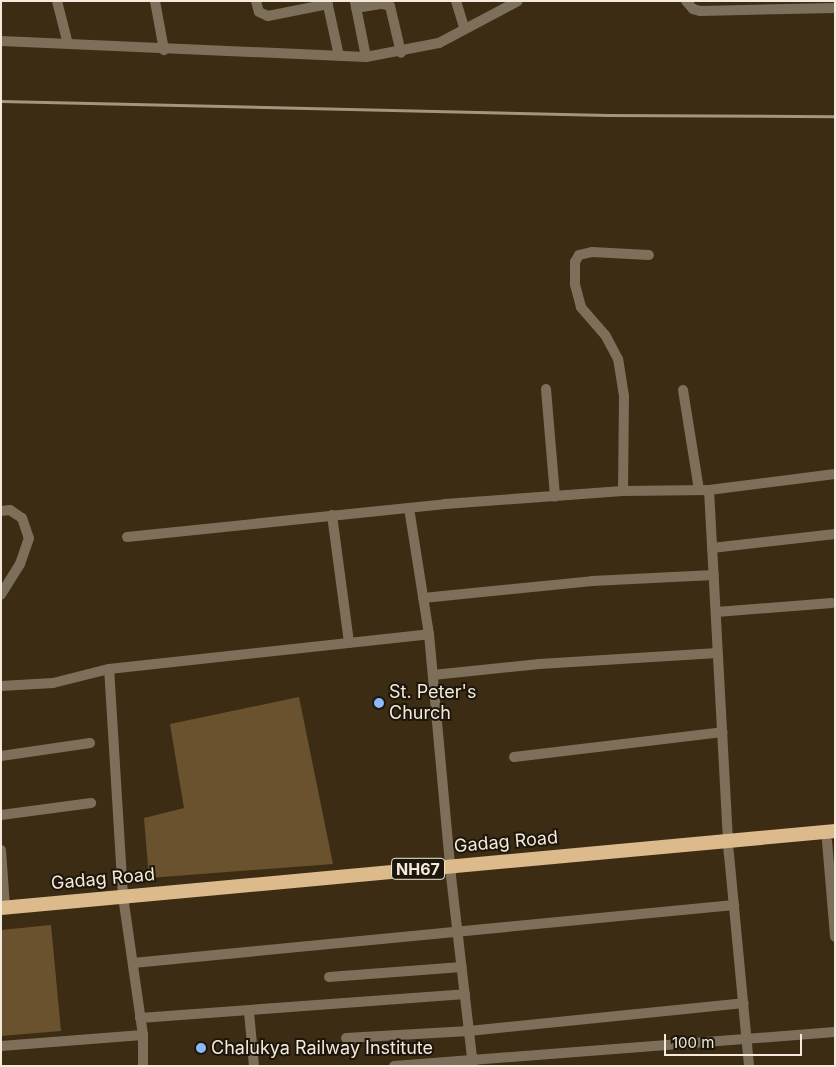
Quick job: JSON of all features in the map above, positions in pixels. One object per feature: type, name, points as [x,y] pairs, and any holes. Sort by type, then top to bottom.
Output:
[{"type":"highway","name":"Gadag Road","points":[[3,911],[832,837]]},
{"type":"street","points":[[57,1],[68,44]]},
{"type":"street","points":[[155,1],[164,50]]},
{"type":"street","points":[[256,1],[259,12],[268,16],[328,3],[339,56]]},
{"type":"street","points":[[456,1],[464,28]]},
{"type":"street","points":[[1,41],[164,50],[366,57],[401,53],[439,43],[498,5],[518,1]]},
{"type":"street","points":[[686,1],[693,9],[700,11],[731,5],[835,8]]},
{"type":"street","points":[[366,57],[356,5],[382,4],[390,6],[401,53]]},
{"type":"street","points":[[624,491],[623,386],[616,352],[581,307],[575,284],[575,262],[579,255],[592,252],[649,256]]},
{"type":"street","points":[[546,390],[555,497]]},
{"type":"street","points":[[684,390],[704,490],[712,548],[729,845],[749,1066]]},
{"type":"street","points":[[127,536],[409,508],[624,491],[704,490],[835,474]]},
{"type":"street","points":[[409,508],[429,634],[450,871],[473,1063]]},
{"type":"street","points":[[1,511],[10,510],[22,518],[29,538],[20,564],[1,596]]},
{"type":"street","points":[[332,515],[349,643]]},
{"type":"street","points":[[712,548],[835,534]]},
{"type":"street","points":[[424,598],[592,581],[714,575]]},
{"type":"street","points":[[716,612],[832,603]]},
{"type":"street","points":[[1,686],[53,682],[109,669],[429,634]]},
{"type":"street","points":[[433,675],[539,664],[718,653]]},
{"type":"street","points":[[109,669],[124,901],[143,1035],[143,1066]]},
{"type":"street","points":[[514,757],[723,732]]},
{"type":"street","points":[[1,756],[90,743]]},
{"type":"street","points":[[1,815],[91,803]]},
{"type":"street","points":[[832,837],[835,937]]},
{"type":"street","points":[[1,850],[3,911]]},
{"type":"street","points":[[133,963],[457,930],[734,905]]},
{"type":"street","points":[[329,977],[403,969],[462,967]]},
{"type":"street","points":[[140,1018],[249,1012],[465,994]]},
{"type":"street","points":[[346,1038],[469,1031],[744,1003]]},
{"type":"street","points":[[249,1012],[254,1066]]},
{"type":"street","points":[[394,1066],[473,1063],[747,1038],[835,1032]]},
{"type":"street","points":[[1,1046],[143,1035]]},
{"type":"shaded area","points":[[299,697],[333,864],[149,878],[144,818],[184,808],[170,724]]},
{"type":"shaded area","points":[[51,925],[61,1031],[1,1036],[1,930]]},
{"type":"railway","points":[[1,101],[608,115],[835,116]]},
{"type":"place","name":"St. Peter's Church","points":[[379,703]]},
{"type":"place","name":"Chalukya Railway Institute","points":[[201,1048]]}]
